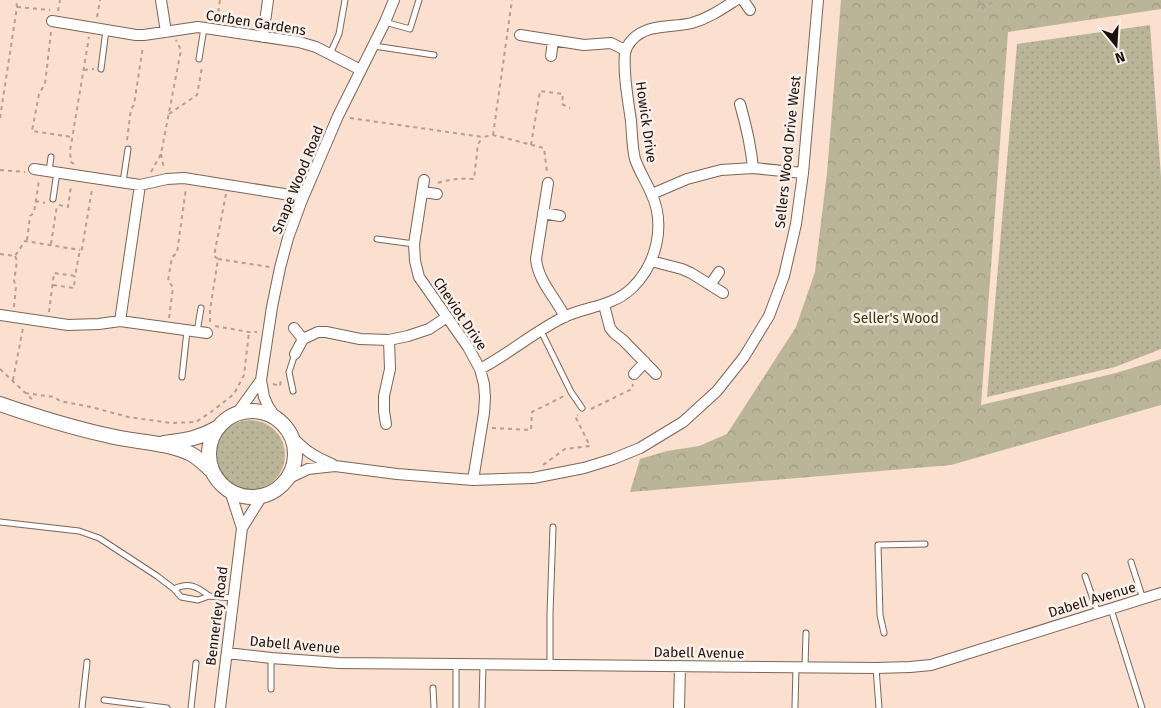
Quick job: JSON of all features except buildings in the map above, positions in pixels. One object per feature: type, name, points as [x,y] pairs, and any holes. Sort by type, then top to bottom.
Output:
[{"type":"street","points":[[161,0],[170,31]]},
{"type":"street","points":[[263,37],[268,0]]},
{"type":"street","name":"Snape Wood Road","points":[[276,418],[264,397],[261,380],[267,331],[288,238],[338,116],[394,0]]},
{"type":"street","points":[[520,35],[584,45],[611,43],[625,50],[632,40],[641,33],[653,28],[695,22],[720,11],[736,0]]},
{"type":"street","points":[[742,0],[750,10]]},
{"type":"street","name":"Sellers Wood Drive West","points":[[287,479],[308,469],[335,466],[397,474],[473,480],[533,478],[584,468],[612,459],[640,448],[683,422],[717,391],[744,358],[768,316],[784,276],[796,224],[803,173],[818,0]]},
{"type":"street","name":"Corben Gardens","points":[[52,21],[136,35],[204,28],[299,42],[316,47],[361,70]]},
{"type":"street","points":[[551,56],[553,41]]},
{"type":"street","name":"Howick Drive","points":[[480,369],[565,317],[604,305],[621,297],[643,275],[651,261],[657,242],[658,218],[652,194],[640,174],[635,156],[624,67],[625,50]]},
{"type":"street","points":[[740,104],[750,142],[753,168]]},
{"type":"street","points":[[652,194],[687,179],[721,170],[753,168],[803,173]]},
{"type":"street","points":[[45,171],[140,185],[167,179],[187,178],[284,194],[302,200]]},
{"type":"street","name":"Cheviot Drive","points":[[424,180],[414,244],[415,261],[419,277],[468,347],[480,369],[484,384],[485,397],[482,427],[473,480]]},
{"type":"street","points":[[548,184],[536,258],[537,268],[540,277],[559,304],[565,317]]},
{"type":"street","points":[[120,321],[140,185]]},
{"type":"street","points":[[422,192],[437,194]]},
{"type":"street","points":[[543,214],[560,216]]},
{"type":"street","points":[[651,261],[691,272],[722,293]]},
{"type":"street","points":[[710,285],[719,272]]},
{"type":"street","points":[[604,305],[610,328],[656,374]]},
{"type":"street","points":[[0,315],[84,326],[120,321],[197,332]]},
{"type":"street","points":[[295,354],[303,339],[318,332],[360,339],[389,340],[429,329],[447,317]]},
{"type":"street","points":[[294,328],[303,339]]},
{"type":"street","points":[[386,424],[384,396],[390,369],[389,340]]},
{"type":"street","points":[[634,374],[645,362]]},
{"type":"street","name":"Snape Wood Road","points":[[238,412],[261,380]]},
{"type":"street","points":[[0,404],[108,436],[156,444],[183,451],[200,460],[222,486],[237,495],[246,497],[262,496],[276,490],[287,479],[293,468],[295,456],[292,437],[287,428],[276,418],[256,410],[238,412],[206,434],[196,438],[156,444]]},
{"type":"street","points":[[372,410],[384,411]]},
{"type":"street","points":[[212,472],[208,454],[209,445],[217,427]]},
{"type":"street","name":"Sellers Wood Drive West","points":[[292,437],[305,451],[335,466]]},
{"type":"street","name":"Bennerley Road","points":[[230,491],[242,528]]},
{"type":"street","name":"Bennerley Road","points":[[220,708],[242,528],[262,496]]},
{"type":"street","name":"Dabell Avenue","points":[[226,653],[339,663],[800,668],[910,667],[931,664],[1161,593]]},
{"type":"street","points":[[679,708],[680,666]]},
{"type":"lane","points":[[330,54],[339,34],[345,0]]},
{"type":"lane","points":[[385,22],[410,29],[419,0]]},
{"type":"lane","points":[[199,59],[204,28]]},
{"type":"lane","points":[[101,68],[106,30]]},
{"type":"lane","points":[[373,46],[434,55]]},
{"type":"lane","points":[[123,182],[128,149]]},
{"type":"lane","points":[[51,156],[45,171],[53,198]]},
{"type":"lane","points":[[376,238],[414,244]]},
{"type":"lane","points":[[182,377],[197,332],[200,308]]},
{"type":"lane","points":[[542,331],[571,392],[583,410]]},
{"type":"lane","points":[[293,392],[289,372],[295,354]]},
{"type":"lane","points":[[0,522],[79,531],[89,534],[99,538],[158,576],[181,597],[198,600],[209,596],[233,598]]},
{"type":"lane","points":[[550,665],[553,527]]},
{"type":"lane","points":[[884,633],[880,615],[878,545],[925,544]]},
{"type":"lane","points":[[1131,562],[1143,599]]},
{"type":"lane","points":[[1085,576],[1098,613]]},
{"type":"lane","points":[[174,589],[183,584],[200,588],[209,596]]},
{"type":"lane","points":[[1111,608],[1142,708]]},
{"type":"lane","points":[[795,707],[806,633]]},
{"type":"lane","points":[[271,658],[271,689]]},
{"type":"lane","points":[[82,708],[87,662]]},
{"type":"lane","points":[[192,708],[196,663]]},
{"type":"lane","points":[[456,664],[456,708]]},
{"type":"lane","points":[[482,664],[482,708]]},
{"type":"lane","points":[[876,668],[879,708]]},
{"type":"lane","points":[[433,688],[434,708]]},
{"type":"lane","points":[[104,700],[167,708]]},
{"type":"path","points":[[0,118],[17,6],[16,0]]},
{"type":"path","points":[[17,6],[58,11],[60,0]]},
{"type":"path","points":[[73,175],[74,164],[71,162],[70,151],[72,137],[100,0]]},
{"type":"path","points":[[215,30],[220,0]]},
{"type":"path","points":[[493,135],[512,0]]},
{"type":"path","points":[[978,0],[983,8],[996,0]]},
{"type":"path","points":[[52,21],[45,84],[39,94],[32,131],[72,137]]},
{"type":"path","points":[[153,182],[151,171],[161,154],[181,50],[170,31]]},
{"type":"path","points":[[128,149],[126,144],[131,109],[134,105],[144,35]]},
{"type":"path","points":[[168,114],[197,95],[202,64],[199,59]]},
{"type":"path","points":[[531,145],[540,91],[563,94],[562,104],[570,108]]},
{"type":"path","points":[[338,116],[483,137],[493,135],[544,148],[548,184]]},
{"type":"path","points":[[422,192],[438,183],[452,179],[474,179],[478,144],[483,137]]},
{"type":"path","points":[[161,154],[167,179]]},
{"type":"path","points":[[0,170],[45,171],[34,213],[30,216],[27,241],[25,241],[15,256]]},
{"type":"path","points":[[53,285],[74,288],[93,178]]},
{"type":"path","points":[[168,328],[173,287],[168,281],[172,257],[177,253],[187,178]]},
{"type":"path","points":[[228,185],[214,256],[218,259],[280,268]]},
{"type":"path","points":[[51,245],[58,205]]},
{"type":"path","points":[[27,241],[80,250]]},
{"type":"path","points":[[0,254],[15,256]]},
{"type":"path","points":[[13,317],[16,286],[14,281],[17,261],[15,256]]},
{"type":"path","points":[[218,259],[210,310],[210,325],[249,332],[267,331]]},
{"type":"path","points":[[48,322],[54,273],[75,276]]},
{"type":"path","points":[[13,381],[25,319]]},
{"type":"path","points":[[26,392],[54,396],[60,401],[128,417],[172,423],[196,422],[234,394],[244,376],[249,332]]},
{"type":"path","points":[[0,369],[38,404]]},
{"type":"path","points":[[583,410],[632,389],[634,374]]},
{"type":"path","points":[[482,427],[531,430],[532,412],[571,392]]},
{"type":"path","points":[[533,478],[536,470],[565,450],[590,446],[575,416],[580,414]]},
{"type":"green space","name":"Seller's Wood","points":[[841,0],[1161,0],[1161,9],[1008,32],[981,405],[1116,373],[1161,359],[1161,405],[951,465],[630,492],[640,459],[667,451],[699,446],[727,434],[796,327],[815,272],[827,173]]},
{"type":"green space","points":[[1150,25],[1161,177],[1161,349],[1115,367],[987,397],[1017,44]]},
{"type":"green space","points":[[250,420],[263,423],[275,430],[282,442],[285,455],[282,468],[275,480],[263,487],[250,490],[237,487],[225,480],[218,468],[215,455],[218,442],[225,430],[237,423]]}]
